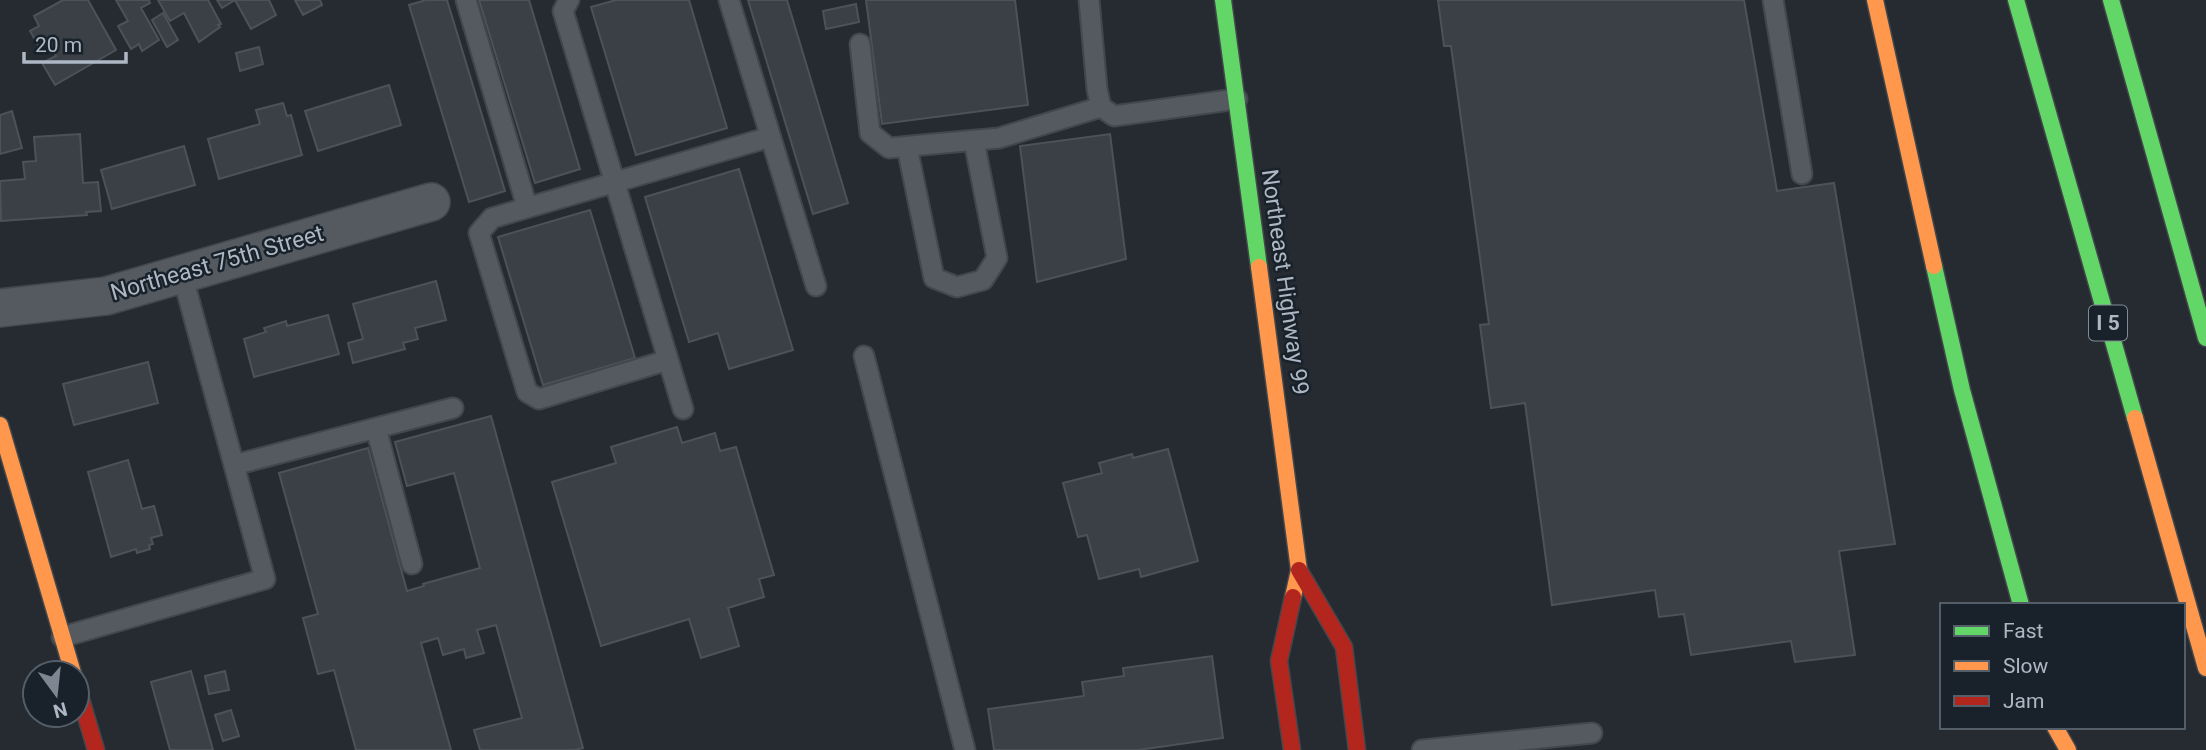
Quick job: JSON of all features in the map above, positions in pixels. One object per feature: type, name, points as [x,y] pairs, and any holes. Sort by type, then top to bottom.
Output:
[{"type":"main road","name":"Northeast Highway 99","points":[[1223,0],[1299,570],[1279,661],[1292,750]]},
{"type":"main road","points":[[1875,0],[1962,390],[2020,603]]},
{"type":"main road","name":"I 5","points":[[2016,0],[2206,668]]},
{"type":"main road","points":[[2111,0],[2206,338]]},
{"type":"main road","points":[[0,425],[69,659]]},
{"type":"main road","name":"Northeast Highway 99","points":[[1299,570],[1344,648],[1357,750]]},
{"type":"main road","points":[[90,729],[96,750]]},
{"type":"main road","points":[[2055,729],[2057,750]]},
{"type":"main road","points":[[2056,729],[2068,750]]},
{"type":"street","name":"Northeast 75th Street","points":[[0,308],[106,296],[431,202]]},
{"type":"lane","points":[[466,0],[527,208]]},
{"type":"lane","points":[[569,0],[563,12],[683,409]]},
{"type":"lane","points":[[729,0],[816,286]]},
{"type":"lane","points":[[1089,0],[1097,89],[1101,107],[1114,116],[1237,99]]},
{"type":"lane","points":[[1773,0],[1802,174]]},
{"type":"lane","points":[[860,44],[870,133],[889,148],[999,138],[1101,107]]},
{"type":"lane","points":[[668,360],[539,400],[527,392],[479,233],[492,218],[770,136]]},
{"type":"lane","points":[[907,147],[934,278],[957,286],[983,279],[996,258],[974,141]]},
{"type":"lane","points":[[62,637],[265,579],[182,274]]},
{"type":"lane","points":[[864,356],[965,750]]},
{"type":"lane","points":[[234,464],[453,408]]},
{"type":"lane","points":[[376,428],[412,564]]},
{"type":"lane","points":[[1422,750],[1592,733]]},
{"type":"building","points":[[63,0],[88,0],[116,50],[55,85],[42,63],[56,56],[47,40],[38,45],[30,31],[39,26],[34,16]]},
{"type":"building","points":[[116,0],[149,0],[150,3],[141,8],[159,40],[142,51],[139,44],[131,49],[118,26],[128,21]]},
{"type":"building","points":[[158,0],[208,0],[221,24],[218,25],[220,27],[199,42],[184,13],[170,21]]},
{"type":"building","points":[[217,0],[235,0],[222,8]]},
{"type":"building","points":[[235,0],[269,0],[276,15],[251,29]]},
{"type":"building","points":[[295,0],[320,0],[322,5],[303,15]]},
{"type":"building","points":[[426,0],[447,0],[505,191],[469,202],[409,5]]},
{"type":"building","points":[[479,0],[529,0],[580,169],[535,183]]},
{"type":"building","points":[[616,0],[689,0],[727,128],[636,155],[591,7]]},
{"type":"building","points":[[748,0],[787,0],[848,203],[813,214]]},
{"type":"building","points":[[866,0],[1015,0],[1028,105],[882,124]]},
{"type":"building","points":[[1438,0],[1744,0],[1777,191],[1834,183],[1895,544],[1839,551],[1855,655],[1795,662],[1791,641],[1691,655],[1684,614],[1659,617],[1655,590],[1552,605],[1525,403],[1491,408],[1480,325],[1489,324],[1451,46],[1444,46]]},
{"type":"building","points":[[856,4],[859,22],[826,29],[823,11]]},
{"type":"building","points":[[163,13],[178,40],[167,47],[152,20]]},
{"type":"building","points":[[259,47],[263,64],[240,71],[236,53]]},
{"type":"building","points":[[389,85],[401,125],[318,151],[305,111]]},
{"type":"building","points":[[283,103],[287,116],[291,115],[302,155],[219,179],[208,139],[260,124],[256,110]]},
{"type":"building","points":[[12,111],[22,148],[0,154],[0,115]]},
{"type":"building","points":[[80,134],[83,183],[98,182],[101,211],[86,212],[87,215],[1,221],[0,181],[25,179],[23,162],[36,161],[34,137]]},
{"type":"building","points":[[1110,134],[1126,259],[1037,282],[1020,146]]},
{"type":"building","points":[[184,146],[195,185],[112,209],[101,170]]},
{"type":"building","points":[[739,169],[793,350],[729,369],[718,333],[689,342],[645,197]]},
{"type":"building","points":[[590,210],[635,358],[543,385],[498,237]]},
{"type":"building","points":[[436,281],[446,320],[415,328],[418,339],[403,343],[405,349],[353,363],[348,343],[363,339],[353,304]]},
{"type":"building","points":[[328,315],[339,354],[254,377],[244,339],[266,332],[264,328],[286,321],[287,326]]},
{"type":"building","points":[[148,362],[158,403],[74,425],[63,384]]},
{"type":"building","points":[[491,416],[583,748],[480,750],[474,730],[522,718],[496,625],[477,630],[484,653],[466,658],[464,649],[443,655],[438,638],[421,643],[451,750],[356,750],[334,670],[318,674],[303,618],[318,614],[279,473],[368,448],[407,591],[480,568],[454,473],[407,486],[395,442]]},
{"type":"building","points":[[677,427],[682,443],[715,433],[720,451],[736,447],[774,575],[759,579],[764,597],[728,608],[739,646],[701,658],[689,619],[601,646],[552,482],[616,463],[611,447]]},
{"type":"building","points":[[1168,449],[1198,561],[1141,577],[1139,569],[1099,579],[1087,535],[1078,537],[1063,483],[1102,473],[1099,463],[1132,454],[1133,458]]},
{"type":"building","points":[[128,460],[142,509],[154,506],[162,535],[151,538],[153,544],[149,545],[150,549],[137,553],[136,549],[111,557],[88,472]]},
{"type":"building","points":[[1212,656],[1223,738],[1138,750],[994,750],[988,709],[1084,696],[1082,682],[1124,676],[1123,668]]},
{"type":"building","points":[[191,671],[213,750],[170,750],[151,682]]},
{"type":"building","points":[[225,671],[229,690],[209,694],[205,676]]},
{"type":"building","points":[[231,710],[239,736],[223,741],[215,715]]},
{"type":"traffic: fast","points":[[1223,0],[1259,267]]},
{"type":"traffic: fast","points":[[2016,0],[2135,418]]},
{"type":"traffic: fast","points":[[2111,0],[2206,338]]},
{"type":"traffic: fast","points":[[1934,266],[1962,390],[2020,603]]},
{"type":"traffic: slow","points":[[1875,0],[1934,266]]},
{"type":"traffic: slow","points":[[1259,267],[1299,570],[1293,597]]},
{"type":"traffic: slow","points":[[2135,418],[2206,668]]},
{"type":"traffic: slow","points":[[0,425],[69,659]]},
{"type":"traffic: slow","points":[[2056,729],[2068,750]]},
{"type":"traffic: jam","points":[[1299,570],[1344,647],[1357,750]]},
{"type":"traffic: jam","points":[[1292,750],[1279,661],[1293,597]]},
{"type":"traffic: jam","points":[[90,729],[96,750]]}]
